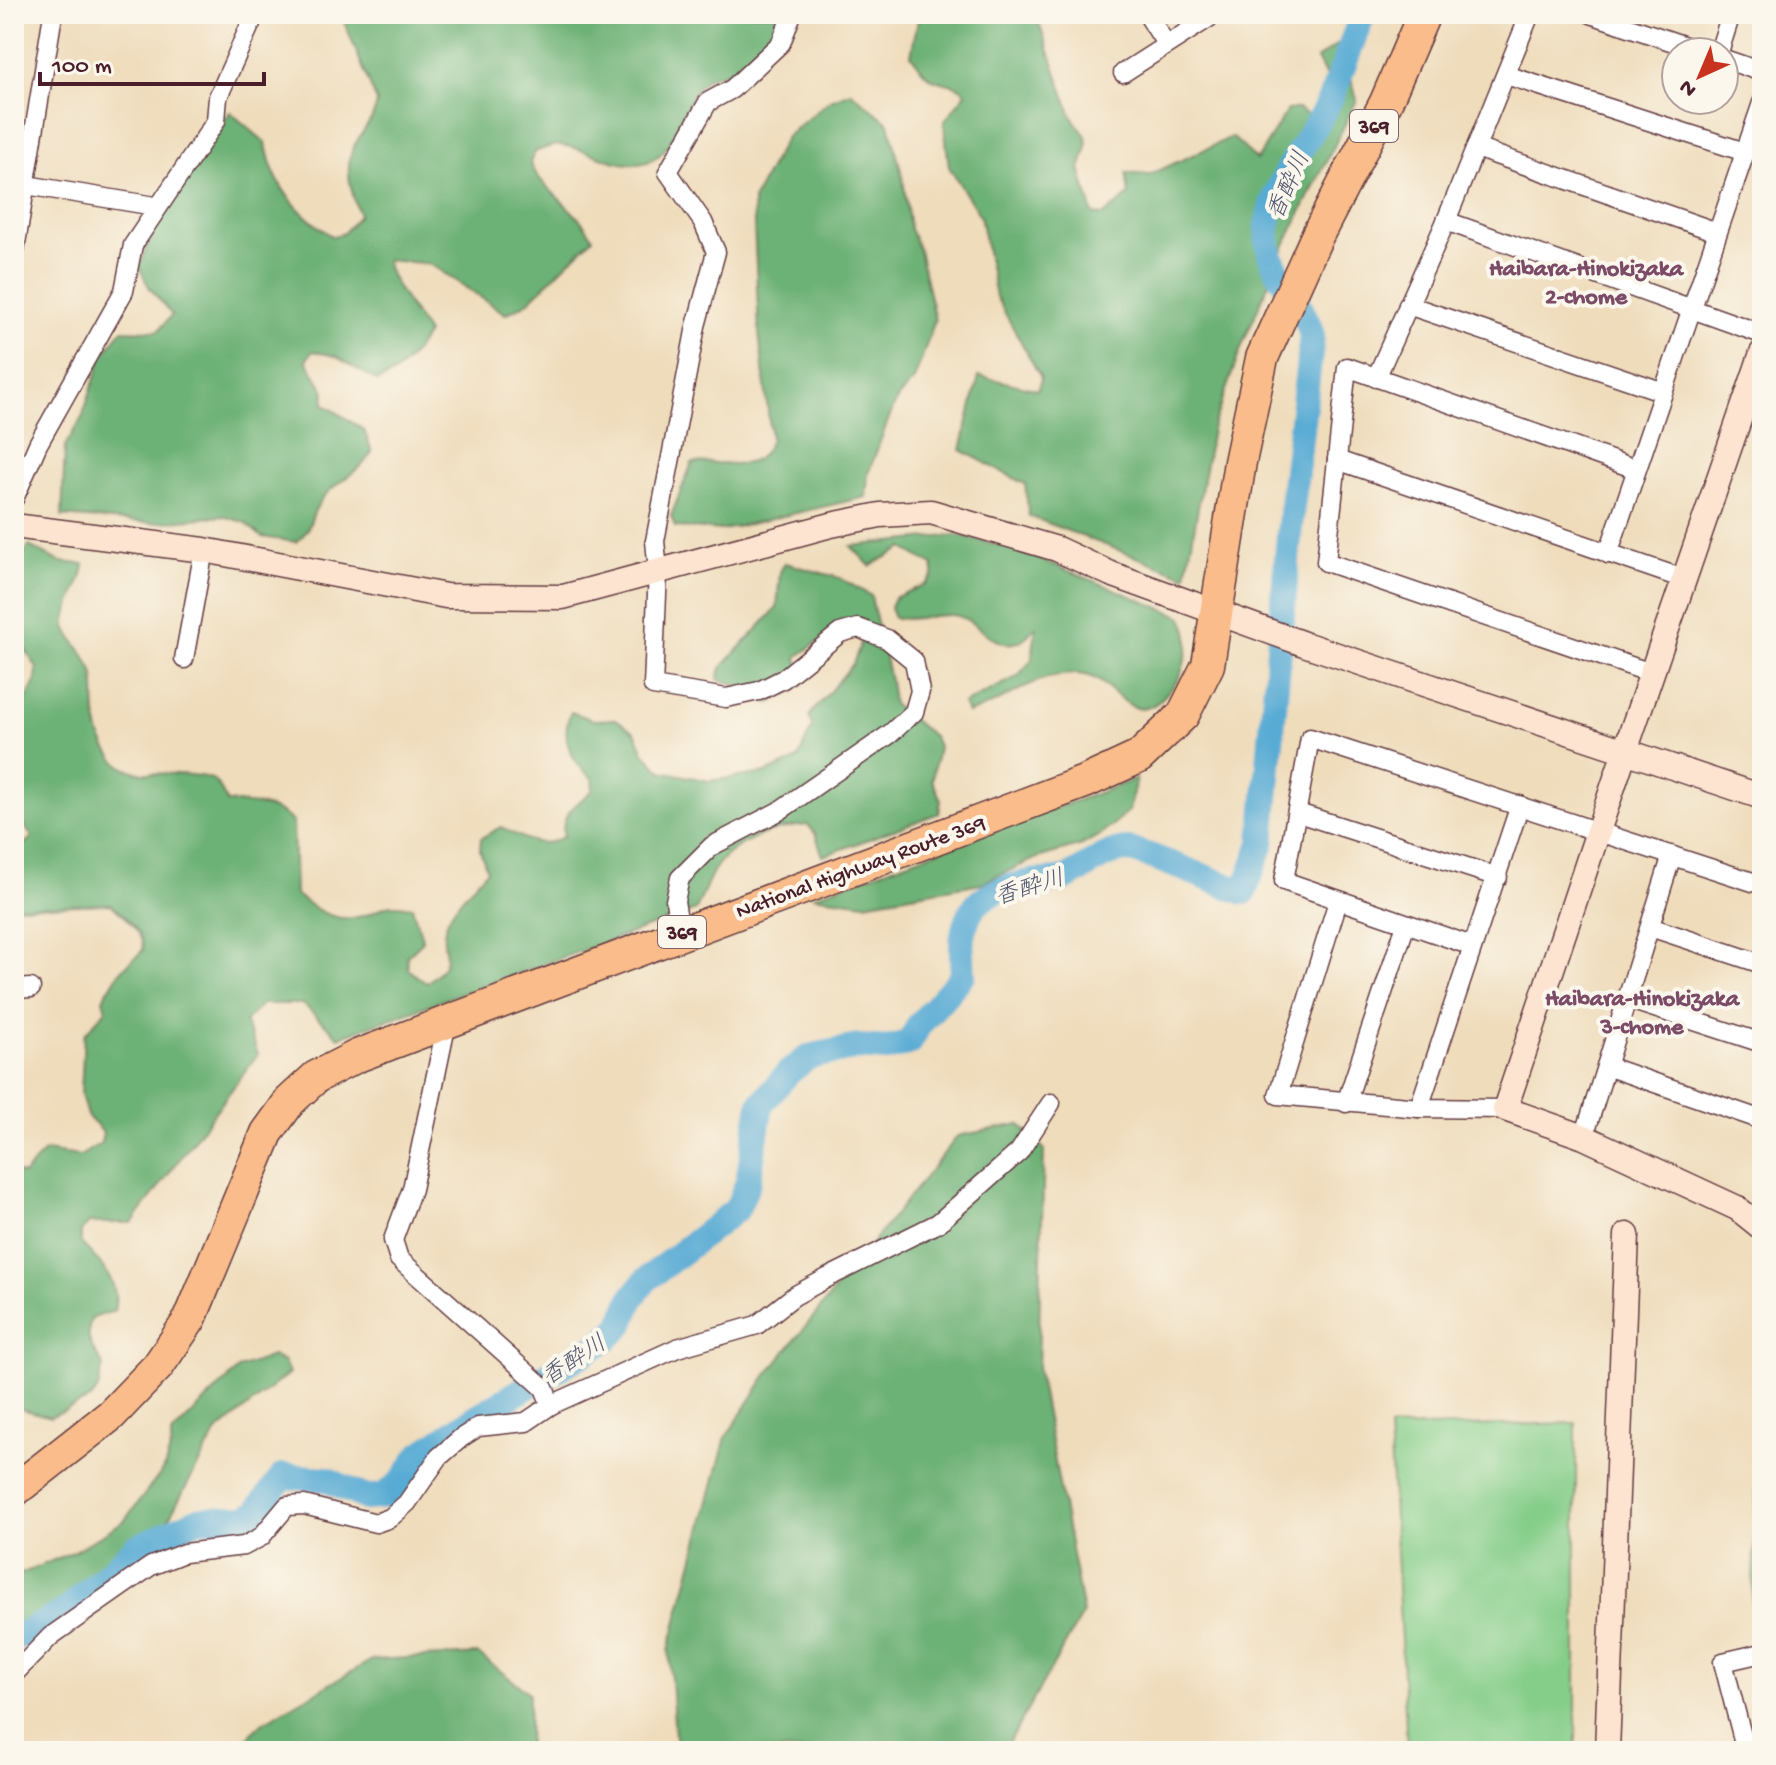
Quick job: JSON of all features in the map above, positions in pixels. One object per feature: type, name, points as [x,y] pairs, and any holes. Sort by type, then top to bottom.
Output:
[{"type":"highway","name":"National Highway Route 369","points":[[14,1491],[111,1415],[158,1366],[190,1319],[267,1133],[290,1101],[316,1077],[447,1022],[680,932],[1087,781],[1139,757],[1183,715],[1208,665],[1238,476],[1262,358],[1317,236],[1386,102],[1424,14]]},
{"type":"street","points":[[14,256],[53,14]]},
{"type":"street","points":[[14,499],[38,444],[124,291],[133,245],[155,206],[216,121],[218,97],[255,14]]},
{"type":"street","points":[[680,932],[675,901],[680,878],[712,846],[779,811],[890,734],[914,712],[920,691],[914,661],[887,639],[858,628],[840,633],[783,679],[759,691],[726,698],[653,686],[658,571],[655,541],[696,326],[716,252],[703,222],[668,172],[708,102],[732,89],[781,43],[792,14]]},
{"type":"street","points":[[1147,14],[1166,44]]},
{"type":"street","points":[[1123,73],[1215,14]]},
{"type":"street","points":[[1376,378],[1446,221],[1530,14]]},
{"type":"street","points":[[1591,14],[1660,37]]},
{"type":"street","points":[[1724,36],[1731,14]]},
{"type":"street","points":[[1740,64],[1762,72]]},
{"type":"street","points":[[1506,75],[1745,152]]},
{"type":"street","points":[[1608,554],[1661,391],[1762,103]]},
{"type":"street","points":[[14,135],[33,138]]},
{"type":"street","points":[[1476,148],[1717,232]]},
{"type":"street","points":[[26,185],[155,206]]},
{"type":"street","points":[[1446,221],[1762,334]]},
{"type":"street","points":[[1408,305],[1661,391]]},
{"type":"street","points":[[1505,1109],[1762,353]]},
{"type":"street","points":[[1636,469],[1347,367],[1326,562],[1651,673]]},
{"type":"street","points":[[1337,460],[1684,579]]},
{"type":"street","points":[[14,526],[204,550],[446,596],[563,597],[855,520],[931,512],[1057,549],[1111,574],[1304,644],[1762,797]]},
{"type":"street","points":[[184,659],[204,550]]},
{"type":"street","points":[[1472,946],[1284,881],[1310,738],[1762,885]]},
{"type":"street","points":[[1419,1108],[1520,805]]},
{"type":"street","points":[[1298,813],[1498,877]]},
{"type":"street","points":[[1584,1137],[1672,855]]},
{"type":"street","points":[[1338,901],[1278,1095],[1419,1108],[1505,1109],[1584,1137],[1737,1208],[1762,1228]]},
{"type":"street","points":[[1346,1103],[1406,924]]},
{"type":"street","points":[[1650,927],[1762,964]]},
{"type":"street","points":[[1627,999],[1762,1043]]},
{"type":"street","points":[[447,1022],[412,1189],[393,1240],[399,1259],[530,1375],[548,1397]]},
{"type":"street","points":[[1606,1066],[1762,1120]]},
{"type":"street","points":[[14,1674],[51,1636],[151,1566],[184,1553],[244,1546],[261,1537],[287,1506],[304,1505],[376,1523],[390,1518],[407,1503],[439,1457],[478,1427],[526,1422],[548,1397],[677,1348],[757,1325],[817,1283],[938,1223],[1019,1152],[1051,1103]]},
{"type":"street","points":[[1607,1751],[1627,1235]]},
{"type":"street","points":[[1746,1751],[1723,1662],[1762,1653]]},
{"type":"green space","points":[[341,14],[785,14],[769,45],[752,64],[738,71],[708,78],[702,83],[690,100],[668,146],[650,161],[627,164],[559,145],[535,152],[530,162],[541,181],[578,217],[593,238],[527,303],[506,314],[430,264],[386,260],[396,285],[427,333],[406,362],[393,374],[377,381],[335,356],[313,351],[306,360],[325,391],[324,404],[364,430],[372,452],[367,460],[323,497],[307,530],[296,542],[262,537],[244,522],[222,516],[151,523],[62,516],[65,446],[82,418],[102,356],[122,330],[158,331],[172,315],[149,287],[139,267],[155,226],[230,112],[266,143],[281,185],[298,208],[320,228],[333,237],[344,233],[359,215],[350,184],[349,165],[354,146],[373,116],[377,102]]},
{"type":"green space","points":[[919,14],[1036,14],[1072,117],[1086,136],[1087,147],[1080,169],[1093,214],[1104,215],[1129,195],[1126,173],[1149,175],[1232,137],[1257,160],[1287,110],[1299,109],[1320,124],[1339,102],[1317,59],[1341,42],[1357,100],[1288,238],[1243,343],[1212,429],[1186,576],[1029,516],[1025,484],[961,450],[979,376],[1038,390],[1041,378],[996,297],[980,216],[949,167],[944,122],[966,93],[955,85],[931,78],[911,55]]},
{"type":"green space","points":[[851,92],[889,123],[903,179],[910,229],[919,250],[935,320],[914,380],[898,397],[889,418],[868,474],[866,497],[723,530],[675,527],[671,516],[692,463],[749,463],[765,451],[771,439],[759,333],[753,200],[786,137],[830,100]]},
{"type":"green space","points":[[958,535],[1015,549],[1183,617],[1188,646],[1177,681],[1153,706],[1142,709],[1122,700],[1090,677],[1061,675],[1033,683],[968,713],[963,704],[1017,677],[1032,660],[1036,627],[1021,641],[1008,643],[991,637],[959,616],[894,618],[890,608],[894,598],[926,584],[933,576],[933,565],[903,548],[870,566],[851,546]]},
{"type":"green space","points":[[29,546],[60,562],[84,564],[67,614],[66,627],[92,668],[98,728],[108,751],[117,762],[136,772],[210,778],[217,783],[227,802],[263,806],[286,816],[293,822],[295,894],[317,909],[341,918],[367,915],[393,905],[412,907],[423,941],[407,956],[408,969],[426,983],[446,960],[444,932],[450,915],[487,870],[480,850],[481,838],[501,827],[540,843],[556,840],[564,836],[564,822],[570,810],[592,791],[593,779],[579,765],[567,741],[571,712],[594,720],[616,719],[635,732],[645,754],[661,771],[709,781],[766,773],[798,759],[812,727],[809,716],[853,664],[861,643],[847,621],[797,657],[803,684],[769,703],[751,689],[718,679],[721,668],[777,608],[780,572],[785,563],[840,578],[871,596],[893,704],[933,736],[938,746],[932,780],[941,800],[939,813],[823,856],[815,833],[808,825],[769,832],[743,844],[722,860],[711,875],[696,910],[339,1037],[303,1004],[262,1004],[245,1022],[258,1054],[132,1223],[89,1223],[81,1231],[81,1243],[107,1273],[115,1300],[114,1311],[92,1318],[89,1325],[92,1348],[103,1365],[98,1389],[92,1398],[50,1417],[14,1407],[14,1170],[23,1175],[45,1151],[80,1156],[101,1143],[103,1132],[87,1116],[81,1094],[84,1035],[106,1010],[103,999],[119,973],[143,950],[137,930],[111,904],[14,907],[14,854],[32,837],[14,810],[14,725],[36,680],[37,668],[14,632],[14,570]]},
{"type":"green space","points":[[1136,779],[1129,811],[1103,833],[1082,845],[1037,858],[982,883],[865,903],[813,896]]},
{"type":"green space","points":[[1019,1124],[1044,1149],[1038,1371],[1083,1613],[1004,1751],[676,1751],[669,1650],[726,1437],[766,1376],[958,1136]]},
{"type":"green space","points":[[272,1356],[284,1362],[289,1373],[216,1433],[166,1523],[115,1557],[56,1608],[14,1631],[14,1577],[75,1551],[124,1521],[164,1469],[171,1435],[239,1368]]},
{"type":"green space","points":[[1576,1423],[1576,1751],[1407,1745],[1389,1428]]},
{"type":"green space","points":[[1758,1448],[1762,1448],[1762,1616],[1752,1615]]},
{"type":"green space","points":[[478,1654],[529,1693],[528,1751],[235,1751],[262,1723],[372,1660]]},
{"type":"waterway","name":"香酔川","points":[[14,1639],[66,1611],[135,1548],[199,1519],[246,1518],[256,1513],[283,1476],[326,1479],[366,1498],[384,1496],[402,1481],[420,1455],[473,1419],[603,1342],[621,1326],[632,1298],[646,1280],[737,1209],[748,1182],[761,1104],[788,1073],[808,1057],[858,1047],[887,1049],[910,1042],[919,1025],[963,975],[966,923],[972,910],[994,893],[1010,886],[1062,879],[1108,854],[1128,850],[1244,892],[1262,843],[1291,514],[1312,336],[1303,312],[1272,259],[1267,230],[1277,192],[1332,94],[1363,14]]},
{"type":"district","name":"Haibara-Hinokizaka 2-chome","points":[[1586,281]]},
{"type":"district","name":"Haibara-Hinokizaka 3-chome","points":[[1642,1011]]}]
